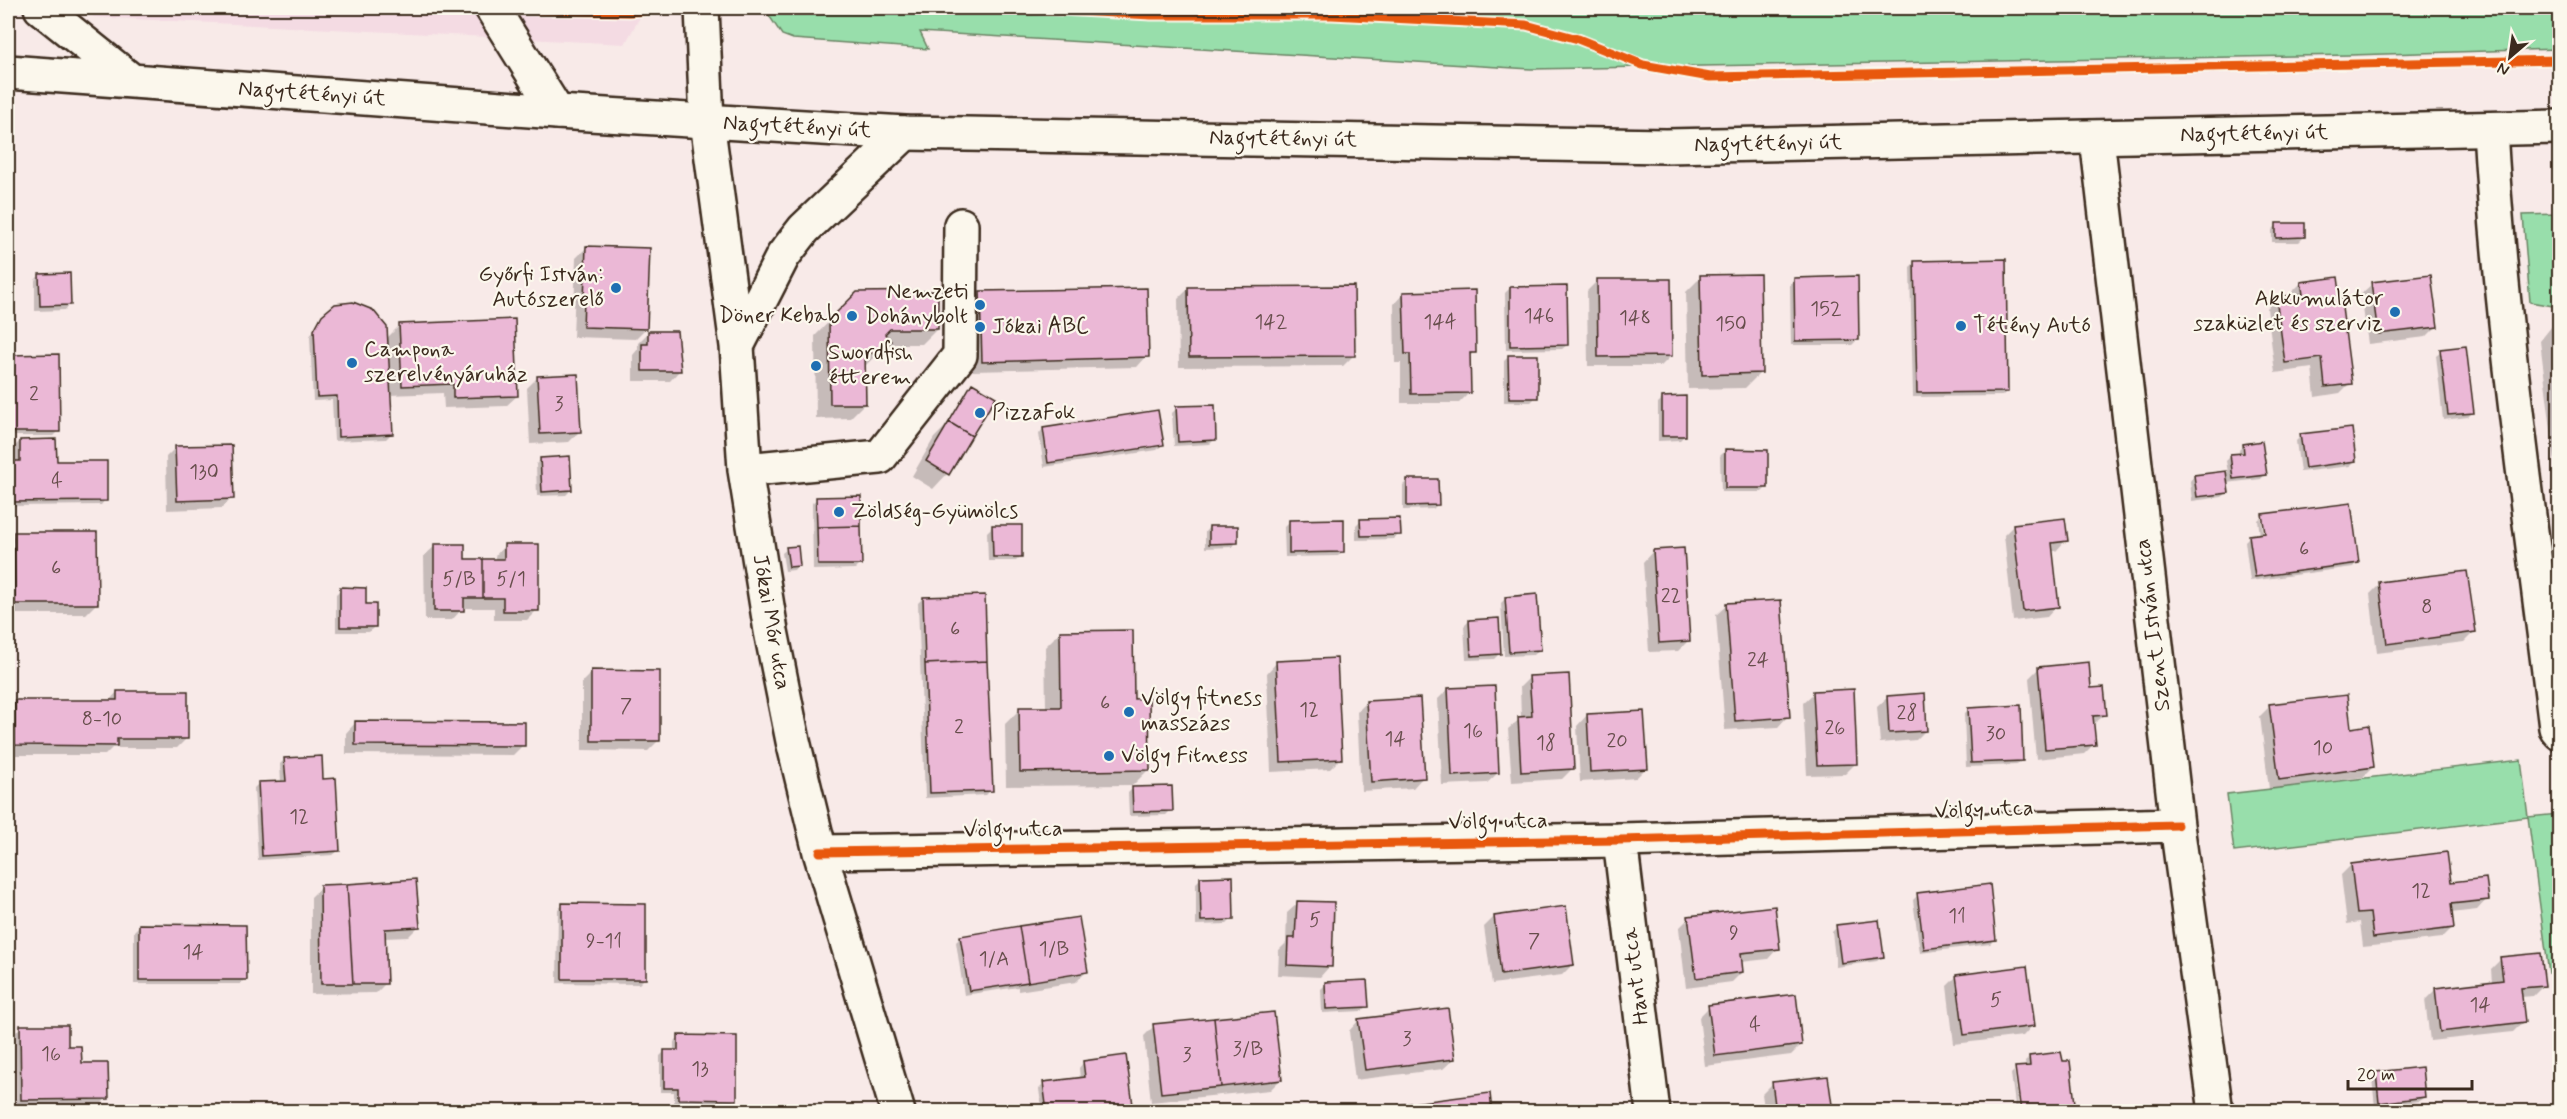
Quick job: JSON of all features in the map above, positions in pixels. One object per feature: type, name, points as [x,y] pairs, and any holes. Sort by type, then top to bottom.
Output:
[{"type":"street","points":[[40,8],[132,81]]},
{"type":"street","points":[[492,8],[557,112]]},
{"type":"street","name":"Jókai Mór utca","points":[[702,8],[707,121],[737,346],[745,470],[773,642],[793,741],[820,852],[898,1112]]},
{"type":"street","name":"Nagytétényi út","points":[[8,72],[557,112],[905,133],[1666,146],[2559,127]]},
{"type":"street","points":[[2490,129],[2494,208],[2506,320],[2556,728],[2559,733]]},
{"type":"street","points":[[737,346],[783,256],[804,229],[905,133]]},
{"type":"street","name":"Szent István utca","points":[[2097,138],[2177,825],[2216,1112]]},
{"type":"street","points":[[745,470],[880,457],[960,355],[961,225]]},
{"type":"street","name":"Völgy utca","points":[[820,852],[1620,840],[2177,825]]},
{"type":"street","name":"Hant utca","points":[[1620,840],[1653,1112]]},
{"type":"shaded area","points":[[80,8],[645,8],[625,44],[94,17]]},
{"type":"shaded area","points":[[2559,971],[2559,1059],[2549,973]]},
{"type":"green space","points":[[764,8],[2559,8],[2560,49],[2350,55],[1531,69],[920,32],[928,49],[793,39],[782,35]]},
{"type":"green space","points":[[2560,214],[2559,307],[2530,302],[2523,215]]},
{"type":"green space","points":[[2521,760],[2528,817],[2234,852],[2227,794]]},
{"type":"green space","points":[[2559,814],[2559,971],[2549,973],[2528,817]]},
{"type":"building","points":[[2276,223],[2305,223],[2305,237],[2276,238]]},
{"type":"building","name":"Győrfi István: Autószerelő","points":[[586,246],[650,248],[647,329],[583,327]]},
{"type":"building","name":"Tétény Autó","points":[[2006,259],[2008,392],[1917,393],[1914,261]]},
{"type":"building","points":[[70,273],[71,305],[40,306],[39,274]]},
{"type":"building","points":[[1760,274],[1762,373],[1702,375],[1700,275]]},
{"type":"building","points":[[2431,275],[2438,327],[2378,334],[2371,282]]},
{"type":"building","points":[[1858,276],[1859,340],[1795,341],[1794,278]]},
{"type":"building","points":[[2338,277],[2352,384],[2325,387],[2322,358],[2285,363],[2276,297],[2303,294],[2301,282]]},
{"type":"building","points":[[1597,279],[1671,279],[1672,356],[1598,357]]},
{"type":"building","points":[[1354,286],[1355,356],[1189,357],[1188,287]]},
{"type":"building","points":[[1567,286],[1568,345],[1510,346],[1510,287]]},
{"type":"building","points":[[1147,288],[1149,357],[982,362],[980,291]]},
{"type":"building","points":[[1475,290],[1476,353],[1470,353],[1471,393],[1411,394],[1410,354],[1405,354],[1403,292]]},
{"type":"building","points":[[938,291],[938,329],[890,329],[885,334],[891,341],[876,357],[869,350],[865,354],[866,404],[830,404],[829,320],[857,292]]},
{"type":"building","name":"Campona szerelvényáruház","points":[[353,302],[373,310],[387,327],[393,434],[338,437],[337,396],[317,397],[314,330],[322,315],[335,304]]},
{"type":"building","points":[[515,319],[518,396],[453,398],[453,384],[402,386],[399,324]]},
{"type":"building","points":[[648,331],[677,331],[681,371],[642,371],[642,344],[648,344]]},
{"type":"building","points":[[2466,346],[2474,413],[2448,415],[2440,349]]},
{"type":"building","points":[[59,354],[60,432],[8,432],[8,355]]},
{"type":"building","points":[[1508,355],[1538,355],[1538,398],[1509,398]]},
{"type":"building","points":[[578,374],[581,432],[540,434],[537,376]]},
{"type":"building","points":[[972,383],[996,397],[972,436],[949,422]]},
{"type":"building","points":[[1686,396],[1686,436],[1662,436],[1662,397]]},
{"type":"building","points":[[1215,405],[1216,440],[1178,442],[1176,406]]},
{"type":"building","points":[[1158,410],[1164,445],[1048,463],[1043,428]]},
{"type":"building","points":[[949,422],[972,436],[949,475],[926,461]]},
{"type":"building","points":[[2352,428],[2356,461],[2305,468],[2300,434]]},
{"type":"building","points":[[56,439],[57,461],[107,461],[107,501],[8,502],[8,461],[20,461],[20,440]]},
{"type":"building","points":[[2262,441],[2267,475],[2233,479],[2230,454],[2244,453],[2243,444]]},
{"type":"building","points":[[232,445],[234,499],[177,501],[175,446]]},
{"type":"building","points":[[1725,449],[1768,450],[1768,488],[1725,488]]},
{"type":"building","points":[[570,456],[572,490],[542,492],[540,458]]},
{"type":"building","points":[[2226,471],[2229,493],[2197,497],[2194,475]]},
{"type":"building","points":[[1407,479],[1438,479],[1439,505],[1407,506]]},
{"type":"building","name":"Zöldség-Gyümölcs","points":[[861,496],[861,526],[817,527],[816,497]]},
{"type":"building","points":[[2351,503],[2359,563],[2255,577],[2249,535],[2265,533],[2262,514]]},
{"type":"building","points":[[1400,518],[1401,535],[1361,536],[1360,519]]},
{"type":"building","points":[[2065,518],[2068,541],[2052,543],[2059,607],[2023,611],[2013,524]]},
{"type":"building","points":[[1344,519],[1344,552],[1289,553],[1289,520]]},
{"type":"building","points":[[992,525],[1022,525],[1022,557],[993,557]]},
{"type":"building","points":[[861,526],[862,565],[818,565],[817,527]]},
{"type":"building","points":[[1209,526],[1238,526],[1238,543],[1209,544]]},
{"type":"building","points":[[14,532],[97,532],[98,604],[15,604]]},
{"type":"building","points":[[434,544],[465,544],[465,559],[483,559],[483,598],[464,598],[464,611],[434,611]]},
{"type":"building","points":[[504,544],[539,544],[539,611],[503,611],[503,598],[483,598],[483,559],[504,559]]},
{"type":"building","points":[[798,546],[800,566],[789,567],[786,547]]},
{"type":"building","points":[[1684,548],[1690,641],[1659,643],[1653,550]]},
{"type":"building","points":[[2467,571],[2476,632],[2387,644],[2379,582]]},
{"type":"building","points":[[340,587],[366,588],[366,604],[376,604],[376,627],[340,627]]},
{"type":"building","points":[[1537,594],[1541,650],[1509,652],[1505,597]]},
{"type":"building","points":[[985,595],[987,661],[925,664],[923,597]]},
{"type":"building","points":[[1781,600],[1790,717],[1735,721],[1726,603]]},
{"type":"building","points":[[1499,618],[1501,654],[1471,656],[1469,620]]},
{"type":"building","points":[[1133,630],[1134,699],[1149,698],[1150,770],[1020,772],[1019,707],[1061,707],[1060,631]]},
{"type":"building","points":[[1337,658],[1342,759],[1281,762],[1276,661]]},
{"type":"building","points":[[987,661],[993,791],[930,793],[925,664]]},
{"type":"building","points":[[2089,662],[2091,688],[2104,687],[2107,715],[2093,716],[2096,745],[2045,749],[2038,667]]},
{"type":"building","points":[[591,670],[660,671],[660,741],[591,741]]},
{"type":"building","points":[[1569,674],[1574,769],[1521,772],[1518,717],[1532,716],[1529,676]]},
{"type":"building","points":[[1495,686],[1499,773],[1452,776],[1448,688]]},
{"type":"building","points":[[1854,689],[1857,764],[1817,765],[1813,691]]},
{"type":"building","points":[[117,691],[188,691],[188,739],[117,739],[117,746],[15,745],[15,700],[117,700]]},
{"type":"building","points":[[1925,693],[1927,731],[1889,733],[1887,696]]},
{"type":"building","points":[[2347,695],[2351,728],[2369,725],[2374,767],[2279,780],[2269,704]]},
{"type":"building","points":[[1420,698],[1425,778],[1371,782],[1366,701]]},
{"type":"building","points":[[2021,705],[2023,761],[1971,763],[1968,708]]},
{"type":"building","points":[[1644,711],[1648,769],[1590,772],[1587,714]]},
{"type":"building","points":[[355,721],[525,722],[525,746],[355,745]]},
{"type":"building","points":[[322,756],[323,779],[336,778],[340,851],[262,856],[258,782],[286,781],[284,758]]},
{"type":"building","points":[[1172,786],[1173,811],[1133,812],[1132,787]]},
{"type":"building","points":[[2447,852],[2451,882],[2486,878],[2489,900],[2451,904],[2454,928],[2373,938],[2370,913],[2357,914],[2351,864]]},
{"type":"building","points":[[1233,876],[1234,920],[1201,921],[1200,877]]},
{"type":"building","points":[[416,879],[420,927],[385,929],[387,984],[353,984],[347,884]]},
{"type":"building","points":[[347,884],[353,984],[321,984],[320,885]]},
{"type":"building","points":[[1990,884],[1996,940],[1924,949],[1917,893]]},
{"type":"building","points":[[1297,901],[1334,902],[1332,967],[1287,965],[1288,938],[1295,938]]},
{"type":"building","points":[[562,903],[646,904],[646,979],[562,979]]},
{"type":"building","points":[[1566,906],[1574,965],[1501,975],[1494,916]]},
{"type":"building","points":[[1775,906],[1780,949],[1741,953],[1743,972],[1696,978],[1688,916]]},
{"type":"building","points":[[1079,917],[1088,972],[1028,982],[1019,926]]},
{"type":"building","points":[[1879,920],[1884,957],[1841,963],[1836,925]]},
{"type":"building","points":[[139,924],[246,925],[247,980],[139,980]]},
{"type":"building","points":[[1019,926],[1028,982],[969,991],[960,936]]},
{"type":"building","points":[[2541,953],[2545,986],[2521,988],[2525,1022],[2440,1032],[2435,988],[2503,980],[2500,957]]},
{"type":"building","points":[[2027,966],[2035,1026],[1964,1035],[1956,975]]},
{"type":"building","points":[[1367,980],[1369,1007],[1326,1009],[1325,982]]},
{"type":"building","points":[[1796,994],[1802,1045],[1715,1056],[1708,1005]]},
{"type":"building","points":[[1448,1008],[1455,1059],[1365,1070],[1358,1019]]},
{"type":"building","points":[[1274,1012],[1282,1080],[1221,1087],[1214,1018]]},
{"type":"building","points":[[1214,1018],[1221,1087],[1161,1093],[1153,1024]]},
{"type":"building","points":[[20,1025],[68,1025],[68,1046],[81,1046],[82,1063],[108,1063],[109,1099],[21,1100]]},
{"type":"building","points":[[678,1035],[737,1036],[737,1100],[678,1099],[678,1088],[664,1088],[664,1050],[678,1050]]},
{"type":"building","points":[[2061,1052],[2063,1061],[2070,1061],[2076,1112],[2021,1112],[2015,1067],[2030,1066],[2029,1056]]},
{"type":"building","points":[[1126,1055],[1134,1112],[1047,1112],[1043,1082],[1085,1077],[1083,1061]]},
{"type":"building","points":[[2422,1067],[2425,1097],[2379,1103],[2376,1072]]},
{"type":"building","points":[[1828,1076],[1833,1112],[1723,1112],[1775,1105],[1772,1082]]},
{"type":"building","points":[[1490,1093],[1492,1112],[1399,1112],[1398,1105]]},
{"type":"cycle path","points":[[462,8],[629,12],[672,8]]},
{"type":"cycle path","points":[[1024,8],[1151,15],[1332,15],[1526,25],[1578,39],[1643,65],[1710,77],[2560,60]]},
{"type":"cycle path","points":[[820,852],[1620,840],[2177,825]]},
{"type":"place","name":"Győrfi István: Autószerelő","points":[[616,288]]},
{"type":"place","name":"Nemzeti Dohánybolt","points":[[980,305]]},
{"type":"place","name":"Akkumulátor szaküzlet és szerviz","points":[[2395,312]]},
{"type":"place","name":"Döner Kebab","points":[[852,316]]},
{"type":"place","name":"Tétény Autó","points":[[1961,326]]},
{"type":"place","name":"Jókai ABC","points":[[980,327]]},
{"type":"place","name":"Campona szerelvényáruház","points":[[352,363]]},
{"type":"place","name":"Swordfish étterem","points":[[816,366]]},
{"type":"place","name":"PizzaFok","points":[[980,413]]},
{"type":"place","name":"Zöldség-Gyümölcs","points":[[839,512]]},
{"type":"place","name":"Völgy fitness masszázs","points":[[1129,712]]},
{"type":"place","name":"Völgy Fitness","points":[[1109,756]]}]
